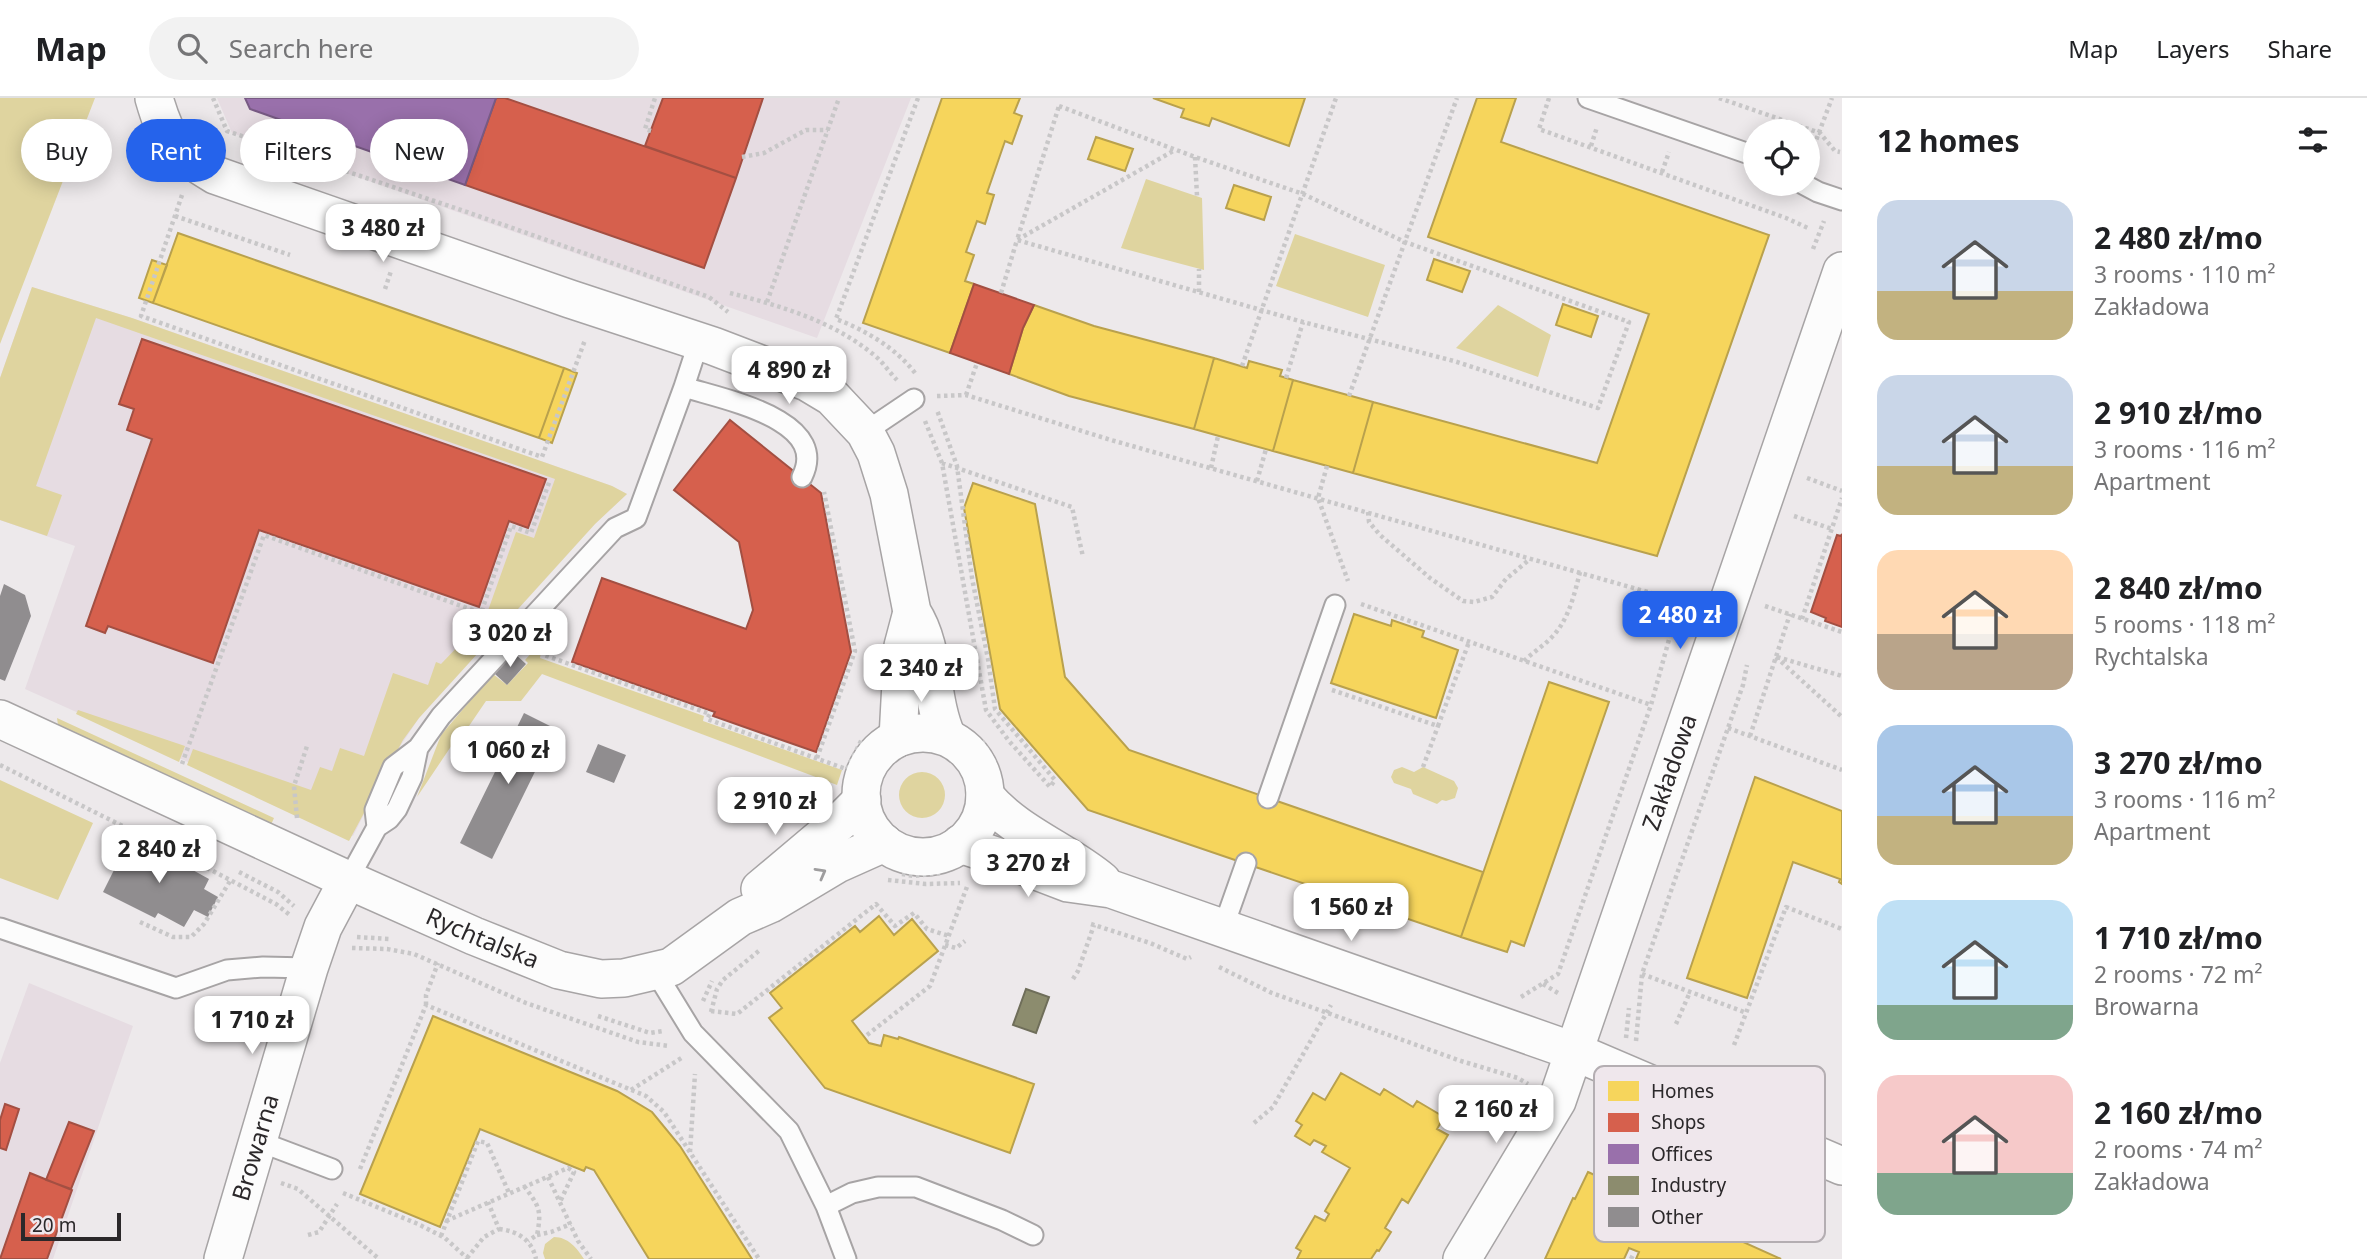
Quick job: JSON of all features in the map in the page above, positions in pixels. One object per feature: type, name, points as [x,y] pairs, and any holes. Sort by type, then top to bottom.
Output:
[{"type":"street","points":[[154,98],[160,119]]},
{"type":"street","points":[[203,182],[699,341],[807,382],[832,397],[864,432],[876,453],[889,494],[912,612],[920,625],[927,649],[934,695],[947,737]]},
{"type":"street","name":"Zakładowa","points":[[1462,1259],[1557,1101],[1842,271]]},
{"type":"street","points":[[740,917],[761,887],[832,828],[851,783],[865,775],[878,753],[912,612]]},
{"type":"street","name":"Rychtalska","points":[[0,719],[348,880],[559,970],[601,979],[624,978],[671,967],[740,917]]},
{"type":"street","points":[[881,736],[923,733],[947,737],[963,747],[975,761],[983,778],[985,796],[978,823],[955,859]]},
{"type":"street","points":[[851,783],[868,823],[888,858]]},
{"type":"street","points":[[985,796],[1016,826],[1087,869],[1111,889]]},
{"type":"street","points":[[740,917],[770,904],[836,864],[888,858],[898,851],[913,856],[946,852],[955,859],[1008,860],[1068,883],[1111,889],[1573,1051],[1608,1066]]},
{"type":"street","name":"Browarna","points":[[223,1259],[323,927],[348,880]]},
{"type":"street","points":[[1825,1159],[1842,1166]]},
{"type":"lane","points":[[1588,98],[1743,152]]},
{"type":"lane","points":[[1820,193],[1842,200]]},
{"type":"lane","points":[[348,880],[377,827],[389,819],[397,808],[412,777],[418,747],[441,716],[615,528],[636,518],[699,341]]},
{"type":"lane","points":[[684,387],[767,415],[792,428],[808,453],[807,467],[802,477]]},
{"type":"lane","points":[[864,432],[923,397]]},
{"type":"lane","points":[[1268,798],[1335,605]]},
{"type":"lane","points":[[1223,928],[1246,863]]},
{"type":"lane","points":[[2,933],[176,988],[228,970],[262,967],[314,955]]},
{"type":"lane","points":[[655,971],[684,1019],[708,1051],[789,1131],[826,1206],[846,1259]]},
{"type":"lane","points":[[258,1141],[332,1169]]},
{"type":"lane","points":[[826,1206],[852,1193],[878,1187],[916,1187],[1002,1220],[1032,1235]]},
{"type":"path","points":[[651,131],[645,129],[655,98]]},
{"type":"path","points":[[767,302],[839,98]]},
{"type":"path","points":[[730,293],[767,302],[831,326],[875,356],[923,397],[942,463],[986,710],[1009,741],[1050,787],[1055,780],[995,709],[970,564],[957,467],[908,363],[870,335],[836,319],[918,98]]},
{"type":"path","points":[[1242,366],[1336,98]]},
{"type":"path","points":[[1349,396],[1457,98]]},
{"type":"path","points":[[1549,98],[1539,129],[1808,228]]},
{"type":"path","points":[[1719,98],[1780,119]]},
{"type":"path","points":[[1832,98],[1820,133],[1835,151],[1840,152]]},
{"type":"path","points":[[1001,293],[1017,240],[1059,106],[1303,194],[1405,243],[1629,322],[1598,408],[1454,361],[1303,322],[1017,240]]},
{"type":"path","points":[[742,158],[764,153],[806,130],[828,130]]},
{"type":"path","points":[[1017,240],[1176,149]]},
{"type":"path","points":[[1195,157],[1197,197]]},
{"type":"path","points":[[199,182],[175,216],[141,316],[542,457],[586,336]]},
{"type":"path","points":[[175,216],[290,256]]},
{"type":"path","points":[[1199,269],[1199,292]]},
{"type":"path","points":[[1286,378],[1303,322]]},
{"type":"path","points":[[966,395],[977,363]]},
{"type":"path","points":[[923,397],[966,395],[1210,468],[1690,604]]},
{"type":"path","points":[[1210,468],[1219,436]]},
{"type":"path","points":[[1257,481],[1266,449]]},
{"type":"path","points":[[942,463],[1072,507],[1083,556]]},
{"type":"path","points":[[1327,466],[1318,498],[1355,602]]},
{"type":"path","points":[[1807,478],[1842,491]]},
{"type":"path","points":[[181,768],[264,535],[481,612],[511,526],[531,533],[550,480]]},
{"type":"path","points":[[817,758],[855,651],[823,490]]},
{"type":"path","points":[[1802,618],[1842,498]]},
{"type":"path","points":[[1368,512],[1368,522],[1380,535],[1430,578],[1463,601],[1474,602],[1492,597],[1506,579],[1531,558]]},
{"type":"path","points":[[1794,516],[1832,530]]},
{"type":"path","points":[[1524,661],[1551,639],[1564,620],[1574,598],[1580,572]]},
{"type":"path","points":[[1335,605],[1338,596],[1651,705]]},
{"type":"path","points":[[1765,606],[1842,632]]},
{"type":"path","points":[[537,610],[551,625],[544,655],[710,714],[708,719],[817,758],[851,783],[881,736]]},
{"type":"path","points":[[1750,736],[1790,614]]},
{"type":"path","points":[[1520,997],[1558,974],[1651,705],[1673,625],[1677,626]]},
{"type":"path","points":[[1423,767],[1469,642]]},
{"type":"path","points":[[1776,657],[1842,676]]},
{"type":"path","points":[[1776,657],[1842,717]]},
{"type":"path","points":[[1635,1044],[1642,974],[1743,685],[1747,663]]},
{"type":"path","points":[[1308,682],[1438,726]]},
{"type":"path","points":[[1717,724],[1842,769]]},
{"type":"path","points":[[297,822],[294,786],[307,746]]},
{"type":"path","points":[[0,765],[230,881],[252,889],[299,922],[314,955]]},
{"type":"path","points":[[888,858],[913,877],[955,859]]},
{"type":"path","points":[[867,1035],[930,986],[971,883],[926,884],[879,879]]},
{"type":"path","points":[[140,922],[173,937],[191,937],[204,925],[230,881]]},
{"type":"path","points":[[717,1012],[737,1014],[876,904],[895,926],[914,913],[927,929],[949,936]]},
{"type":"path","points":[[1734,1045],[1786,907],[1842,929]]},
{"type":"path","points":[[1081,920],[1150,943],[1187,959],[1193,956],[1186,949]]},
{"type":"path","points":[[1073,979],[1094,925]]},
{"type":"path","points":[[945,945],[956,948],[965,941]]},
{"type":"path","points":[[359,1170],[426,1005],[425,995],[438,963]]},
{"type":"path","points":[[1215,965],[1272,993],[1518,1078],[1557,1101]]},
{"type":"path","points":[[1642,974],[1746,1013]]},
{"type":"path","points":[[625,1026],[650,1033],[669,1030],[703,1001],[714,978]]},
{"type":"path","points":[[1543,984],[1564,998]]},
{"type":"path","points":[[1676,1024],[1689,992]]},
{"type":"path","points":[[426,1005],[646,1096],[664,1112],[759,1259]]},
{"type":"path","points":[[1254,1123],[1273,1107],[1331,1005]]},
{"type":"path","points":[[631,1090],[683,1056],[689,1062]]},
{"type":"path","points":[[690,1152],[695,1068],[705,1078]]},
{"type":"path","points":[[441,1236],[478,1141],[486,1143],[509,1192]]},
{"type":"path","points":[[446,1221],[568,1168],[574,1172],[560,1202]]},
{"type":"path","points":[[548,1177],[578,1241],[591,1259]]},
{"type":"path","points":[[276,1181],[298,1189],[379,1259]]},
{"type":"path","points":[[354,1183],[349,1196],[418,1224],[441,1236],[468,1258],[484,1237],[499,1229],[514,1231],[528,1241],[536,1259]]},
{"type":"path","points":[[524,1186],[541,1215],[537,1235]]},
{"type":"path","points":[[488,1202],[499,1229]]},
{"type":"path","points":[[308,1235],[319,1232],[337,1204]]},
{"type":"path","points":[[528,1241],[537,1235],[571,1224]]},
{"type":"shaded area","points":[[0,98],[95,98],[87,119],[21,119],[21,182],[63,182],[0,344]]},
{"type":"shaded area","points":[[217,98],[911,98],[817,338],[372,182],[468,182],[468,119],[370,119],[370,181],[356,176],[356,119],[240,119],[240,136],[232,133]]},
{"type":"shaded area","points":[[1146,179],[1202,198],[1204,270],[1121,248]]},
{"type":"shaded area","points":[[1295,234],[1385,265],[1368,317],[1276,286]]},
{"type":"shaded area","points":[[32,287],[132,318],[612,486],[627,494],[595,524],[419,718],[393,757],[353,836],[25,689],[75,546],[0,520],[0,378]]},
{"type":"shaded area","points":[[32,287],[132,318],[612,486],[627,494],[595,524],[419,718],[403,740],[349,841],[187,765],[193,749],[311,790],[320,767],[332,771],[340,748],[364,756],[393,673],[428,685],[436,662],[441,664],[465,639],[454,635],[463,611],[485,619],[516,532],[534,538],[555,479],[96,318],[36,486],[62,495],[47,536],[0,520],[0,378]]},
{"type":"shaded area","points":[[1498,305],[1551,335],[1538,377],[1456,348]]},
{"type":"shaded area","points":[[543,640],[540,658],[704,716],[703,721],[842,770],[837,785],[542,674],[521,701],[486,701],[417,797],[441,735],[493,674],[507,685],[528,663],[525,660]]},
{"type":"shaded area","points":[[78,710],[185,746],[179,762],[76,714]]},
{"type":"shaded area","points":[[57,718],[274,818],[270,827],[61,729]]},
{"type":"shaded area","points":[[1402,767],[1414,772],[1423,767],[1454,781],[1458,788],[1455,798],[1442,800],[1437,804],[1394,783],[1391,777],[1394,770]]},
{"type":"shaded area","points":[[922,772],[938,779],[945,795],[938,811],[922,818],[906,811],[899,795],[906,779]]},
{"type":"shaded area","points":[[0,780],[93,823],[58,900],[0,878]]},
{"type":"shaded area","points":[[29,983],[133,1026],[53,1259],[0,1259],[0,1063]]},
{"type":"shaded area","points":[[554,1237],[568,1241],[584,1259],[545,1259],[545,1244]]},
{"type":"building: Homes","points":[[942,98],[1020,98],[1014,113],[1022,116],[1012,144],[1005,141],[987,193],[994,195],[985,224],[977,221],[966,252],[974,255],[965,281],[974,284],[950,353],[863,323]]},
{"type":"building: Homes","points":[[1153,98],[1305,98],[1289,146],[1212,118],[1209,126],[1181,117],[1184,109]]},
{"type":"building: Homes","points":[[1477,98],[1516,98],[1501,142],[1769,235],[1657,556],[1353,473],[1373,402],[1597,463],[1649,314],[1428,237]]},
{"type":"building: Homes","points":[[1096,137],[1133,149],[1125,171],[1088,159]]},
{"type":"building: Homes","points":[[1234,185],[1271,197],[1264,220],[1226,208]]},
{"type":"building: Homes","points":[[178,233],[564,368],[539,438],[153,303]]},
{"type":"building: Homes","points":[[1434,259],[1470,271],[1462,292],[1427,280]]},
{"type":"building: Homes","points":[[152,260],[167,265],[153,303],[139,298]]},
{"type":"building: Homes","points":[[1563,304],[1598,316],[1591,337],[1556,325]]},
{"type":"building: Homes","points":[[1034,305],[1094,326],[1214,358],[1194,429],[1069,396],[1009,374],[1023,328]]},
{"type":"building: Homes","points":[[1214,358],[1247,368],[1249,361],[1282,370],[1280,376],[1293,380],[1273,451],[1194,429]]},
{"type":"building: Homes","points":[[564,368],[577,373],[552,443],[539,438]]},
{"type":"building: Homes","points":[[1293,380],[1373,402],[1353,473],[1273,451]]},
{"type":"building: Homes","points":[[973,483],[1035,504],[1065,677],[1129,750],[1483,872],[1461,937],[1088,810],[1000,709],[964,508]]},
{"type":"building: Homes","points":[[1354,614],[1391,626],[1392,620],[1424,631],[1422,637],[1458,650],[1436,718],[1331,683]]},
{"type":"building: Homes","points":[[1549,682],[1609,702],[1524,946],[1511,941],[1507,952],[1461,937]]},
{"type":"building: Homes","points":[[1755,777],[1842,811],[1842,884],[1840,879],[1793,862],[1747,998],[1687,978]]},
{"type":"building: Homes","points":[[879,916],[894,935],[912,919],[938,951],[852,1021],[869,1043],[881,1046],[884,1035],[898,1039],[899,1037],[1034,1084],[1010,1153],[825,1088],[769,1018],[782,1008],[770,993],[855,926],[860,932]]},
{"type":"building: Homes","points":[[433,1016],[617,1091],[652,1112],[680,1146],[752,1259],[649,1259],[594,1170],[586,1167],[584,1171],[480,1129],[440,1227],[360,1194]]},
{"type":"building: Homes","points":[[1341,1073],[1380,1095],[1384,1089],[1413,1107],[1417,1101],[1444,1117],[1437,1129],[1448,1135],[1408,1203],[1402,1199],[1385,1228],[1391,1232],[1371,1259],[1297,1259],[1301,1251],[1296,1248],[1315,1216],[1325,1221],[1329,1214],[1325,1211],[1350,1168],[1322,1152],[1326,1146],[1314,1140],[1310,1145],[1295,1136],[1302,1125],[1296,1121],[1313,1093],[1325,1100]]},
{"type":"building: Homes","points":[[1588,1172],[1594,1175],[1594,1242],[1743,1242],[1781,1259],[1636,1259],[1639,1252],[1629,1248],[1624,1259],[1545,1259],[1573,1198],[1575,1199]]},
{"type":"building: Shops","points":[[496,98],[505,98],[736,178],[704,268],[465,185]]},
{"type":"building: Shops","points":[[663,98],[763,98],[736,178],[645,146]]},
{"type":"building: Shops","points":[[974,284],[1034,305],[1023,328],[1009,374],[950,353]]},
{"type":"building: Shops","points":[[142,339],[546,479],[528,528],[509,521],[479,607],[259,530],[213,663],[108,626],[105,633],[86,626],[152,439],[127,430],[134,409],[119,404]]},
{"type":"building: Shops","points":[[730,420],[821,493],[851,652],[816,752],[713,716],[715,712],[572,662],[602,578],[746,629],[753,610],[739,542],[674,490]]},
{"type":"building: Shops","points":[[1842,534],[1842,627],[1811,612],[1837,535]]},
{"type":"building: Shops","points":[[5,1104],[19,1109],[6,1150],[0,1148],[0,1120]]},
{"type":"building: Shops","points":[[69,1122],[94,1131],[71,1189],[46,1180]]},
{"type":"building: Shops","points":[[30,1173],[72,1190],[47,1259],[0,1259]]},
{"type":"building: Offices","points":[[245,98],[496,98],[468,177],[468,119],[370,119],[370,151],[356,146],[356,119],[278,119],[250,109]]},
{"type":"building: Industry","points":[[1026,989],[1049,997],[1036,1033],[1013,1025]]},
{"type":"building: Other","points":[[4,584],[25,595],[31,616],[5,681],[0,679],[0,596]]},
{"type":"building: Other","points":[[514,653],[526,664],[507,685],[495,674]]},
{"type":"building: Other","points":[[524,713],[556,729],[492,859],[460,843]]},
{"type":"building: Other","points":[[598,744],[626,755],[614,783],[586,772]]},
{"type":"building: Other","points":[[131,836],[209,879],[204,889],[218,897],[208,917],[194,910],[184,927],[158,913],[155,918],[103,892]]}]
